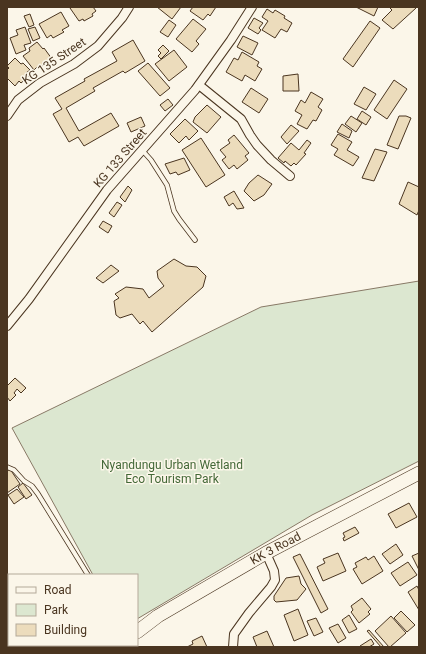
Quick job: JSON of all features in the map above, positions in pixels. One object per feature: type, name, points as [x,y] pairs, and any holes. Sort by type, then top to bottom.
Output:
[{"type":"highway","name":"KK 3 Road","points":[[138,631],[158,616],[266,552],[419,473]]},
{"type":"street","name":"KG 135 Street","points":[[7,116],[18,100],[40,84],[74,64],[98,46],[122,18],[129,7]]},
{"type":"street","name":"KG 133 Street","points":[[7,326],[29,299],[107,190],[199,84],[231,40],[252,7]]},
{"type":"street","points":[[199,84],[241,119],[257,145],[271,160],[290,176]]},
{"type":"street","points":[[233,647],[234,634],[275,580],[274,571],[266,552]]},
{"type":"lane","points":[[142,150],[151,160],[167,185],[174,211],[195,240]]},
{"type":"lane","points":[[7,467],[14,470],[24,481],[32,486],[87,574]]},
{"type":"lane","points":[[101,647],[118,646]]},
{"type":"green space","name":"Nyandungu Urban Wetland Eco Tourism Park","points":[[419,281],[419,461],[312,515],[138,618],[138,574],[92,574],[12,428],[261,307]]},
{"type":"building","points":[[93,7],[96,11],[92,14],[93,16],[84,21],[83,19],[79,21],[70,8]]},
{"type":"building","points":[[157,7],[181,7],[172,19]]},
{"type":"building","points":[[193,7],[216,7],[210,16],[208,14],[203,20],[190,11]]},
{"type":"building","points":[[356,7],[378,7],[374,16]]},
{"type":"building","points":[[389,7],[416,8],[393,29],[382,20],[392,10]]},
{"type":"building","points":[[267,9],[273,13],[275,10],[285,16],[284,18],[292,23],[287,32],[281,29],[275,38],[262,30],[268,21],[262,17]]},
{"type":"building","points":[[61,12],[69,26],[62,30],[64,32],[53,38],[51,35],[47,38],[39,24]]},
{"type":"building","points":[[30,14],[34,25],[29,27],[24,16]]},
{"type":"building","points":[[254,18],[263,23],[259,28],[261,30],[258,34],[248,28]]},
{"type":"building","points":[[193,19],[206,29],[196,41],[199,44],[192,52],[176,39]]},
{"type":"building","points":[[169,20],[176,25],[168,37],[160,32]]},
{"type":"building","points":[[370,21],[380,28],[353,67],[343,59]]},
{"type":"building","points":[[25,27],[31,43],[24,45],[26,50],[16,54],[10,38],[18,35],[16,30]]},
{"type":"building","points":[[35,27],[40,38],[33,41],[28,29]]},
{"type":"building","points":[[243,36],[258,43],[252,55],[237,47]]},
{"type":"building","points":[[133,40],[145,61],[125,73],[123,71],[93,88],[95,91],[66,108],[79,131],[111,113],[119,126],[84,146],[78,137],[69,142],[53,114],[62,109],[55,98],[85,81],[84,79],[117,61],[112,52]]},
{"type":"building","points":[[37,42],[43,49],[44,48],[52,59],[38,69],[37,67],[34,70],[23,56],[30,51],[29,48]]},
{"type":"building","points":[[163,45],[169,51],[161,59],[158,56],[161,53],[158,50]]},
{"type":"building","points":[[174,50],[187,67],[169,81],[155,64]]},
{"type":"building","points":[[242,52],[259,62],[257,66],[262,69],[255,81],[245,75],[242,81],[226,72],[234,58],[238,60]]},
{"type":"building","points":[[15,58],[30,70],[26,73],[29,76],[21,83],[19,81],[15,86],[7,78],[7,70],[9,68],[7,66]]},
{"type":"building","points":[[148,63],[170,88],[160,96],[138,71]]},
{"type":"building","points":[[298,74],[299,91],[283,91],[283,76]]},
{"type":"building","points":[[394,80],[407,89],[387,119],[374,110]]},
{"type":"building","points":[[364,87],[376,94],[366,110],[354,104]]},
{"type":"building","points":[[251,88],[268,99],[259,113],[242,102]]},
{"type":"building","points":[[311,92],[323,99],[318,107],[322,110],[316,121],[313,120],[307,129],[297,124],[302,115],[295,111],[301,100],[305,103]]},
{"type":"building","points":[[168,99],[173,105],[165,111],[160,105]]},
{"type":"building","points":[[207,105],[221,117],[207,133],[193,122],[195,117]]},
{"type":"building","points":[[362,111],[371,117],[366,125],[357,119]]},
{"type":"building","points":[[351,116],[362,123],[356,132],[345,124]]},
{"type":"building","points":[[399,116],[411,118],[398,149],[387,145]]},
{"type":"building","points":[[141,117],[145,126],[131,132],[127,123]]},
{"type":"building","points":[[185,119],[198,131],[189,140],[186,136],[179,143],[170,134]]},
{"type":"building","points":[[342,124],[352,131],[349,138],[337,132]]},
{"type":"building","points":[[291,125],[299,131],[287,144],[281,137]]},
{"type":"building","points":[[338,134],[352,142],[347,150],[359,157],[353,166],[334,155],[338,149],[331,145]]},
{"type":"building","points":[[234,135],[249,153],[245,156],[248,160],[237,169],[234,165],[229,169],[222,160],[226,157],[220,150],[230,143],[228,140]]},
{"type":"building","points":[[201,138],[225,175],[206,187],[182,150]]},
{"type":"building","points":[[307,140],[311,143],[304,153],[306,154],[296,165],[294,163],[291,166],[278,158],[291,143],[299,150]]},
{"type":"building","points":[[375,149],[387,152],[374,181],[362,178]]},
{"type":"building","points":[[184,158],[190,170],[178,175],[176,172],[170,174],[165,164]]},
{"type":"building","points":[[258,175],[272,184],[264,195],[254,201],[244,191],[249,183]]},
{"type":"building","points":[[408,182],[419,187],[419,210],[417,215],[399,204]]},
{"type":"building","points":[[128,186],[132,190],[125,202],[120,197]]},
{"type":"building","points":[[234,191],[244,208],[237,209],[233,203],[229,206],[224,197]]},
{"type":"building","points":[[117,202],[122,205],[114,217],[109,213]]},
{"type":"building","points":[[103,221],[112,226],[108,233],[99,227]]},
{"type":"building","points":[[174,259],[186,266],[197,267],[206,276],[203,287],[152,332],[143,321],[140,324],[132,314],[120,318],[116,315],[114,301],[119,298],[115,294],[126,287],[143,289],[149,298],[164,286],[158,278],[157,271]]},
{"type":"building","points":[[111,265],[119,271],[103,283],[96,278]]},
{"type":"building","points":[[15,378],[26,388],[21,393],[17,389],[14,393],[16,395],[10,401],[7,397],[7,386]]},
{"type":"building","points":[[10,469],[20,484],[7,493],[7,471]]},
{"type":"building","points":[[23,483],[32,495],[26,499],[18,487]]},
{"type":"building","points":[[17,489],[24,497],[14,504],[8,495]]},
{"type":"building","points":[[409,503],[417,517],[396,528],[388,514]]},
{"type":"building","points":[[355,527],[359,533],[344,541],[343,538],[345,537],[343,533]]},
{"type":"building","points":[[396,544],[403,555],[390,564],[382,554]]},
{"type":"building","points":[[338,553],[346,571],[323,581],[317,567],[325,563],[323,559]]},
{"type":"building","points":[[419,553],[419,570],[412,556]]},
{"type":"building","points":[[300,554],[328,609],[321,613],[293,557]]},
{"type":"building","points":[[374,556],[383,571],[362,584],[353,569],[357,567],[355,563],[366,557],[368,560]]},
{"type":"building","points":[[408,562],[417,575],[400,586],[391,573]]},
{"type":"building","points":[[299,576],[301,584],[306,589],[297,600],[276,602],[274,600],[274,596],[286,578]]},
{"type":"building","points":[[417,586],[419,590],[419,610],[408,592]]},
{"type":"building","points":[[362,598],[371,609],[368,612],[370,614],[359,623],[351,612],[353,610],[351,606]]},
{"type":"building","points":[[298,609],[308,635],[294,641],[284,615]]},
{"type":"building","points":[[401,611],[415,625],[407,632],[394,618]]},
{"type":"building","points":[[349,615],[357,629],[349,633],[342,620]]},
{"type":"building","points":[[391,616],[406,633],[389,647],[375,631]]},
{"type":"building","points":[[316,618],[323,632],[314,636],[307,621]]},
{"type":"building","points":[[338,624],[346,638],[338,643],[329,628]]},
{"type":"building","points":[[369,630],[384,647],[381,647],[367,631]]},
{"type":"building","points":[[267,631],[274,647],[257,647],[253,637]]},
{"type":"building","points":[[202,636],[207,647],[187,647],[193,644],[192,641]]},
{"type":"building","points":[[371,639],[374,644],[369,647],[360,646]]}]
